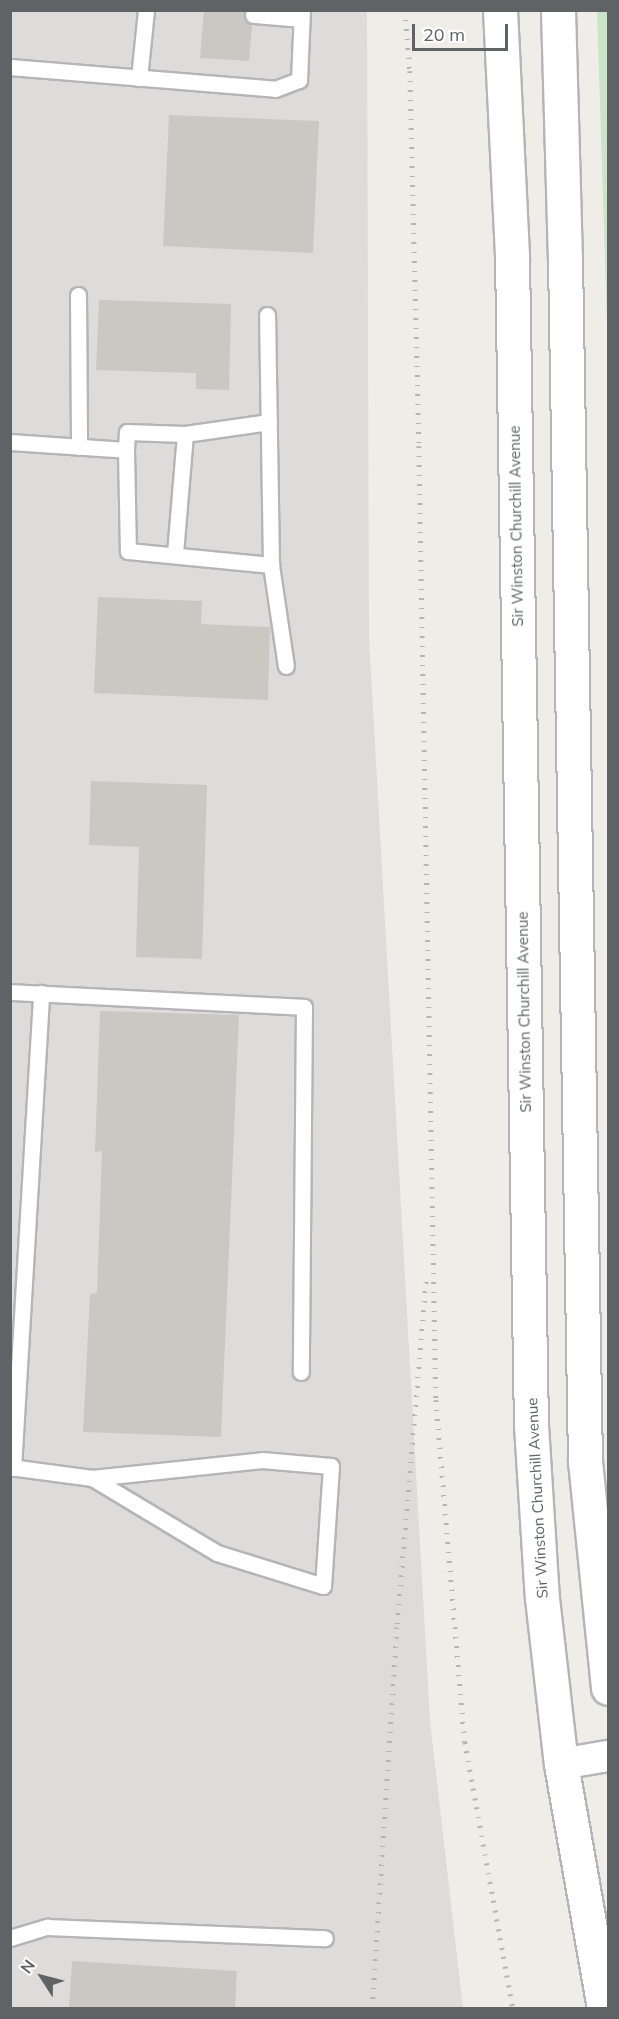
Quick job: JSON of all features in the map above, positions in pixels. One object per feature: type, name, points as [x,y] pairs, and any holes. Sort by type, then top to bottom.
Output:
[{"type":"main road","name":"Sir Winston Churchill Avenue","points":[[500,10],[512,256],[531,1425],[542,1598],[561,1764],[604,2008]]},
{"type":"main road","points":[[558,10],[566,257],[585,1461],[609,1688]]},
{"type":"street","points":[[561,1764],[609,1756]]},
{"type":"lane","points":[[139,78],[146,10]]},
{"type":"lane","points":[[10,67],[275,89],[299,80],[302,15],[252,15]]},
{"type":"lane","points":[[78,295],[79,447]]},
{"type":"lane","points":[[267,315],[271,565],[286,666]]},
{"type":"lane","points":[[269,422],[185,434],[127,432],[126,450],[128,551],[271,565]]},
{"type":"lane","points":[[175,554],[185,434]]},
{"type":"lane","points":[[10,442],[126,450]]},
{"type":"lane","points":[[10,992],[304,1007],[301,1372]]},
{"type":"lane","points":[[41,993],[12,1467],[92,1478],[262,1460],[331,1466],[323,1586],[217,1553],[92,1478]]},
{"type":"lane","points":[[10,1938],[47,1927],[325,1938]]},
{"type":"shaded area","points":[[11,11],[367,11],[369,638],[430,1721],[463,2008],[11,2008]]},
{"type":"green space","points":[[597,11],[608,11],[608,353]]},
{"type":"building","points":[[204,10],[245,10],[244,20],[252,25],[249,61],[200,58]]},
{"type":"building","points":[[169,115],[319,121],[313,253],[163,246]]},
{"type":"building","points":[[99,300],[231,304],[229,390],[196,389],[196,373],[96,370]]},
{"type":"building","points":[[98,597],[202,601],[201,624],[270,627],[268,700],[94,693]]},
{"type":"building","points":[[91,781],[207,785],[202,959],[136,957],[139,847],[89,845]]},
{"type":"building","points":[[100,1011],[239,1015],[221,1437],[83,1432],[90,1294],[97,1293],[102,1151],[95,1152]]},
{"type":"building","points":[[72,1961],[237,1971],[235,2008],[69,2008]]},
{"type":"railway","points":[[405,10],[410,71],[419,446],[436,1400],[465,1742],[513,2008]]},
{"type":"railway","points":[[372,2008],[397,1624],[426,1278]]}]
